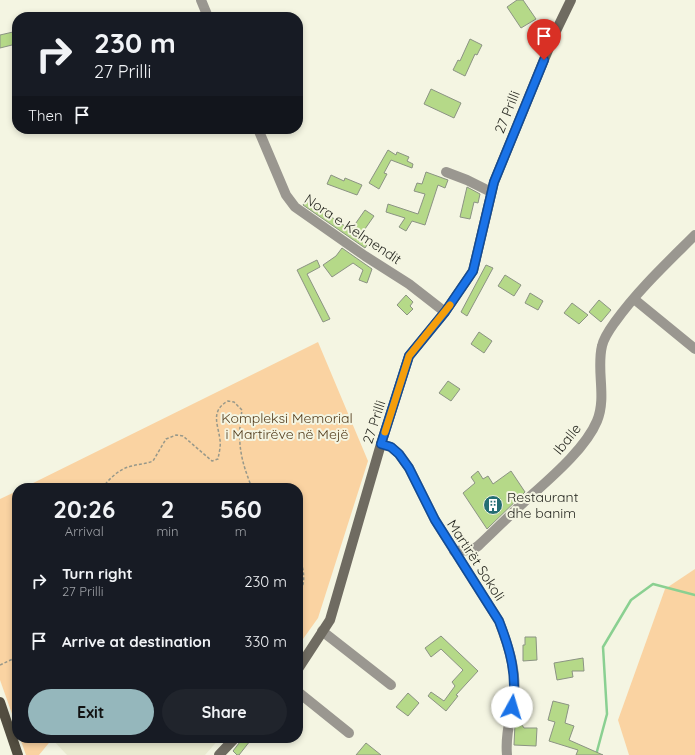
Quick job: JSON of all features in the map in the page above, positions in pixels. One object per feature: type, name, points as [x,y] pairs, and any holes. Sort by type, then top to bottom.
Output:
[{"type":"main road","points":[[0,702],[4,721],[12,740]]},
{"type":"main road","points":[[13,743],[18,755]]},
{"type":"street","points":[[201,0],[206,12]]},
{"type":"street","name":"27 Prilli","points":[[303,661],[330,620],[381,444],[409,356],[445,312],[473,271],[494,182],[552,40],[571,0]]},
{"type":"street","name":"Nora e Kelmendit","points":[[260,134],[286,194],[295,207],[365,256],[409,284],[445,312]]},
{"type":"street","points":[[446,172],[467,180],[491,192]]},
{"type":"street","name":"Iballe","points":[[454,552],[472,550],[478,546],[559,470],[588,436],[597,421],[600,410],[602,396],[602,345],[611,329],[634,299],[695,235]]},
{"type":"street","points":[[634,299],[695,349]]},
{"type":"street","name":"Martirët Sokoli","points":[[381,444],[391,447],[399,454],[409,468],[435,520],[499,621],[506,638],[514,670],[514,696],[508,729],[507,755]]},
{"type":"street","points":[[322,631],[391,685]]},
{"type":"street","points":[[303,696],[349,733]]},
{"type":"street","points":[[219,755],[230,743]]},
{"type":"path","points":[[106,483],[121,470],[130,466],[142,465],[153,461],[166,439],[176,435],[183,436],[212,461],[218,459],[220,439],[218,433],[217,412],[219,407],[228,401],[234,402],[242,410],[239,439],[243,466],[250,483]]},
{"type":"path","points":[[303,569],[305,576],[303,588]]},
{"type":"path","points":[[0,665],[12,659]]},
{"type":"shaded area","points":[[56,743],[216,743],[205,755],[67,755]]},
{"type":"green space","name":"Kompleksi Memorial i Martirëve në Mejë","points":[[318,342],[368,461],[318,618],[303,639],[303,483],[33,483]]},
{"type":"green space","points":[[12,493],[12,714],[0,680],[0,499]]},
{"type":"green space","points":[[695,569],[695,755],[629,755],[618,720],[665,589]]},
{"type":"green space","points":[[22,743],[49,743],[39,755],[26,755]]},
{"type":"building","points":[[517,0],[523,0],[536,19],[521,28],[507,7]]},
{"type":"building","points":[[545,22],[550,29],[542,38],[535,28]]},
{"type":"building","points":[[12,32],[12,45],[0,48],[0,35]]},
{"type":"building","points":[[470,39],[482,45],[477,55],[475,54],[465,76],[453,70],[458,60],[460,61]]},
{"type":"building","points":[[431,89],[461,103],[454,118],[424,104]]},
{"type":"building","points":[[388,150],[396,155],[397,152],[409,157],[407,161],[413,164],[412,168],[391,160],[384,173],[387,174],[379,189],[369,183]]},
{"type":"building","points":[[426,172],[448,180],[445,188],[438,185],[425,225],[412,221],[406,231],[399,227],[405,218],[386,212],[388,204],[418,214],[425,194],[414,191],[417,183],[422,184]]},
{"type":"building","points":[[331,175],[344,181],[345,178],[362,185],[357,195],[327,184]]},
{"type":"building","points":[[467,187],[480,194],[478,203],[474,202],[470,219],[460,217]]},
{"type":"building","points":[[306,200],[351,230],[365,210],[374,216],[360,236],[369,242],[365,248],[303,205]]},
{"type":"building","points":[[342,248],[372,269],[367,283],[359,280],[363,270],[353,263],[332,277],[323,265],[336,256]]},
{"type":"building","points":[[317,260],[320,267],[307,274],[330,319],[323,322],[297,270]]},
{"type":"building","points":[[486,265],[493,268],[467,316],[461,312]]},
{"type":"building","points":[[505,275],[521,285],[514,296],[498,286]]},
{"type":"building","points":[[530,293],[543,301],[538,310],[525,303]]},
{"type":"building","points":[[406,295],[413,302],[410,306],[413,309],[407,315],[397,305]]},
{"type":"building","points":[[599,300],[611,310],[601,322],[589,312]]},
{"type":"building","points":[[572,303],[588,315],[579,324],[564,313]]},
{"type":"building","points":[[479,332],[492,341],[484,353],[471,344]]},
{"type":"building","points":[[448,381],[460,389],[451,401],[439,393]]},
{"type":"building","name":"Restaurant dhe banim","points":[[478,471],[483,479],[488,476],[493,484],[511,471],[525,492],[487,529],[463,493],[475,483],[471,477]]},
{"type":"building","points":[[441,636],[478,671],[456,695],[458,696],[446,711],[428,696],[431,692],[444,701],[455,686],[452,682],[463,670],[441,649],[431,657],[425,648]]},
{"type":"building","points":[[525,637],[536,637],[537,660],[523,661],[523,645],[525,645]]},
{"type":"building","points":[[583,658],[584,671],[572,671],[573,677],[557,680],[554,663]]},
{"type":"building","points":[[408,693],[419,703],[408,716],[396,707]]},
{"type":"building","points":[[553,701],[569,705],[565,723],[574,726],[569,740],[603,755],[576,755],[578,750],[549,741],[555,722],[548,720]]},
{"type":"building","points":[[515,724],[522,725],[524,728],[537,728],[536,746],[514,745]]},
{"type":"building","points":[[239,743],[248,743],[239,755],[233,751]]},
{"type":"building","points":[[366,743],[381,755],[356,755]]},
{"type":"waterway","points":[[596,755],[607,714],[603,647],[631,600],[653,584],[695,595]]},
{"type":"slow traffic","points":[[385,432],[409,356],[450,305]]},
{"type":"place","name":"Restaurant dhe banim","points":[[493,505]]},
{"type":"route","points":[[512,707],[514,696],[514,670],[506,638],[499,621],[435,520],[409,468],[399,454],[391,447],[381,444],[409,356],[445,312],[473,271],[494,182],[544,60]]}]
